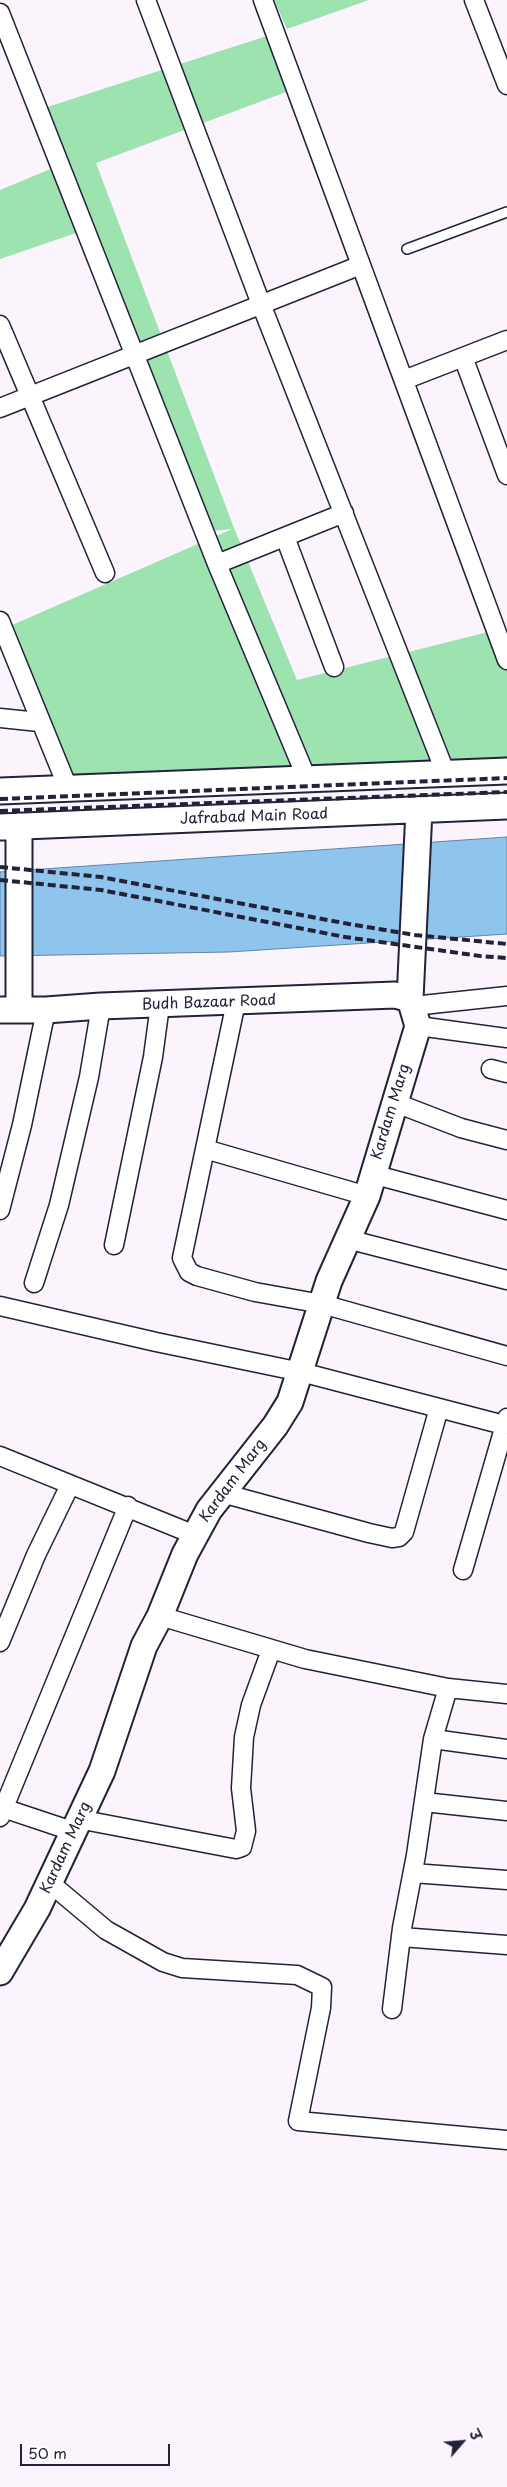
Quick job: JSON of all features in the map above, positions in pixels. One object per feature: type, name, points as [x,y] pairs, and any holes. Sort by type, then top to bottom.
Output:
[{"type":"street","points":[[146,0],[261,304],[446,774]]},
{"type":"street","points":[[263,0],[507,660]]},
{"type":"street","points":[[474,0],[507,85]]},
{"type":"street","points":[[0,13],[217,564],[307,779]]},
{"type":"street","points":[[0,408],[361,265]]},
{"type":"street","points":[[0,325],[105,573]]},
{"type":"street","points":[[404,380],[507,341]]},
{"type":"street","points":[[463,357],[507,475]]},
{"type":"street","points":[[217,564],[344,514]]},
{"type":"street","points":[[285,537],[334,667]]},
{"type":"street","points":[[0,621],[68,788]]},
{"type":"street","points":[[0,718],[40,722]]},
{"type":"street","points":[[0,791],[507,771]]},
{"type":"street","name":"Jafrabad Main Road","points":[[10,827],[507,806]]},
{"type":"street","name":"Kardam Marg","points":[[0,1972],[22,1937],[50,1884],[75,1825],[102,1771],[144,1646],[160,1616],[195,1534],[222,1493],[275,1426],[290,1402],[329,1282],[369,1185],[396,1104],[413,1010],[419,810]]},
{"type":"street","points":[[9,1010],[19,967],[19,888],[10,827]]},
{"type":"street","name":"Budh Bazaar Road","points":[[9,1010],[395,995],[413,1010]]},
{"type":"street","points":[[413,1010],[507,996]]},
{"type":"street","points":[[236,1002],[182,1258],[189,1272],[197,1276],[255,1292],[322,1304],[507,1356]]},
{"type":"street","points":[[114,1245],[153,1058],[160,1005]]},
{"type":"street","points":[[34,1284],[58,1205],[90,1077],[101,1006]]},
{"type":"street","points":[[0,1210],[22,1125],[46,1010]]},
{"type":"street","points":[[413,1010],[507,1038]]},
{"type":"street","points":[[396,1104],[461,1128],[507,1140]]},
{"type":"street","points":[[205,1149],[369,1185],[507,1210]]},
{"type":"street","points":[[347,1239],[507,1280]]},
{"type":"street","points":[[0,1306],[156,1342],[301,1372],[440,1408],[506,1421],[463,1570]]},
{"type":"street","points":[[222,1493],[369,1533],[392,1538],[399,1537],[404,1532],[440,1408]]},
{"type":"street","points":[[2,1461],[128,1506],[195,1534]]},
{"type":"street","points":[[0,1642],[36,1555],[70,1485]]},
{"type":"street","points":[[128,1506],[2,1811],[75,1825],[236,1849],[242,1847],[246,1831],[241,1788],[244,1737],[251,1705],[271,1650]]},
{"type":"street","points":[[160,1616],[271,1650],[368,1673],[448,1688],[507,1694]]},
{"type":"street","points":[[392,2008],[433,1739],[448,1688]]},
{"type":"street","points":[[433,1739],[507,1749]]},
{"type":"street","points":[[424,1802],[507,1812]]},
{"type":"street","points":[[413,1873],[507,1880]]},
{"type":"street","points":[[50,1884],[106,1930],[163,1962],[182,1968],[297,1975],[322,1987],[321,2008],[298,2121],[507,2140]]},
{"type":"street","points":[[402,1937],[507,1945]]},
{"type":"lane","points":[[407,249],[507,212]]},
{"type":"green space","points":[[274,0],[369,0],[287,29]]},
{"type":"green space","points":[[276,33],[297,88],[96,163],[234,528],[297,680],[496,630],[507,659],[507,757],[68,788],[3,629],[232,529],[204,532],[85,230],[0,259],[0,190],[60,165],[38,110]]},
{"type":"water","points":[[507,837],[507,934],[229,952],[0,956],[0,872]]},
{"type":"railway","points":[[0,799],[507,778]]},
{"type":"railway","points":[[0,811],[507,792]]},
{"type":"railway","points":[[0,867],[101,877],[415,935],[507,944]]},
{"type":"railway","points":[[0,880],[101,890],[345,937],[507,958]]}]
